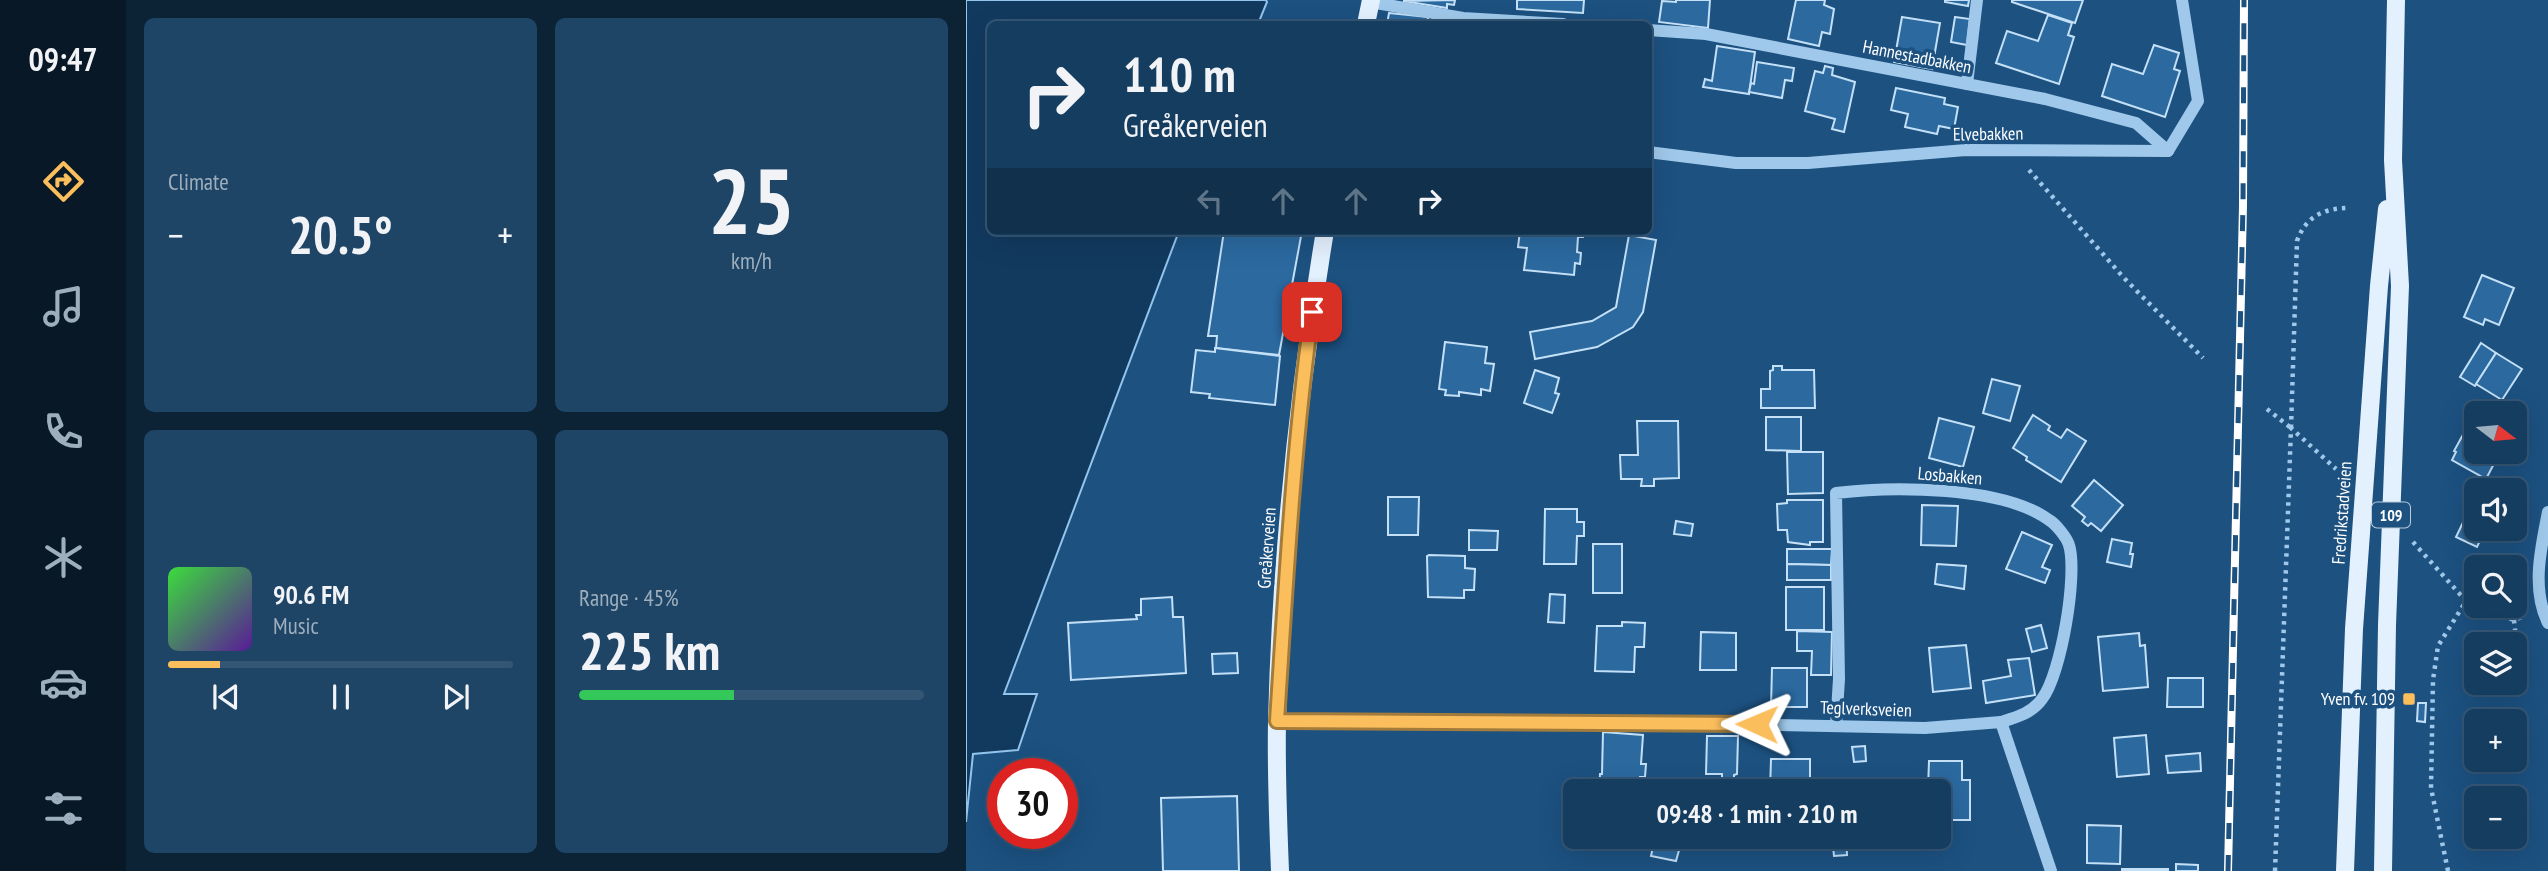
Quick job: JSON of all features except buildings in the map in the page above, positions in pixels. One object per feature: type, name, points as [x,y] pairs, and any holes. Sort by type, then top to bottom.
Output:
[{"type":"main road","name":"Fredrikstadveien","points":[[2383,871],[2387,625],[2400,286],[2393,160],[2396,0]]},
{"type":"main road","points":[[1367,21],[1371,1]]},
{"type":"main road","name":"Fredrikstadveien","points":[[2345,871],[2354,629],[2379,286],[2393,160]]},
{"type":"main road","name":"Greåkerveien","points":[[1280,871],[1277,721],[1286,566],[1306,353],[1324,235]]},
{"type":"street","points":[[1966,84],[1977,0]]},
{"type":"street","points":[[2168,151],[2198,101],[2182,0]]},
{"type":"street","points":[[1371,1],[1463,18],[1513,21]]},
{"type":"street","name":"Hannestadbakken","points":[[1652,30],[1706,34],[2045,99],[2137,123],[2168,151]]},
{"type":"street","name":"Elvebakken","points":[[1652,152],[1748,163],[1808,163],[1966,150],[2168,151]]},
{"type":"street","name":"Losbakken","points":[[1836,726],[1839,678],[1836,493],[1868,489],[1968,493],[2011,502],[2050,520],[2068,543],[2072,568],[2063,637],[2053,679],[2048,691],[2031,711],[2001,722]]},
{"type":"street","points":[[2545,617],[2539,585],[2540,558],[2548,512]]},
{"type":"street","name":"Teglverksveien","points":[[1277,721],[1925,729],[2001,722]]},
{"type":"street","points":[[2001,722],[2051,871]]},
{"type":"path","points":[[2013,150],[2124,278],[2203,358]]},
{"type":"path","points":[[2275,871],[2297,241],[2306,222],[2314,216],[2334,208],[2350,208]]},
{"type":"path","points":[[2267,409],[2336,469]]},
{"type":"path","points":[[2412,541],[2464,599]]},
{"type":"path","points":[[2448,871],[2431,788],[2432,680],[2438,646],[2464,604]]},
{"type":"path","points":[[2509,618],[2514,620],[2545,617]]},
{"type":"path","points":[[2514,620],[2515,632]]},
{"type":"path","points":[[2425,736],[2432,736]]},
{"type":"water","points":[[966,0],[1266,0],[1259,21],[987,21],[987,235],[1177,235],[1004,694],[1037,694],[1018,750],[973,754],[966,822]]},
{"type":"railway","points":[[2228,871],[2243,205],[2244,0]]},
{"type":"place","name":"Yven fv. 109","points":[[2409,699]]},
{"type":"route","points":[[1312,312],[1286,566],[1277,721],[1757,724]]}]
